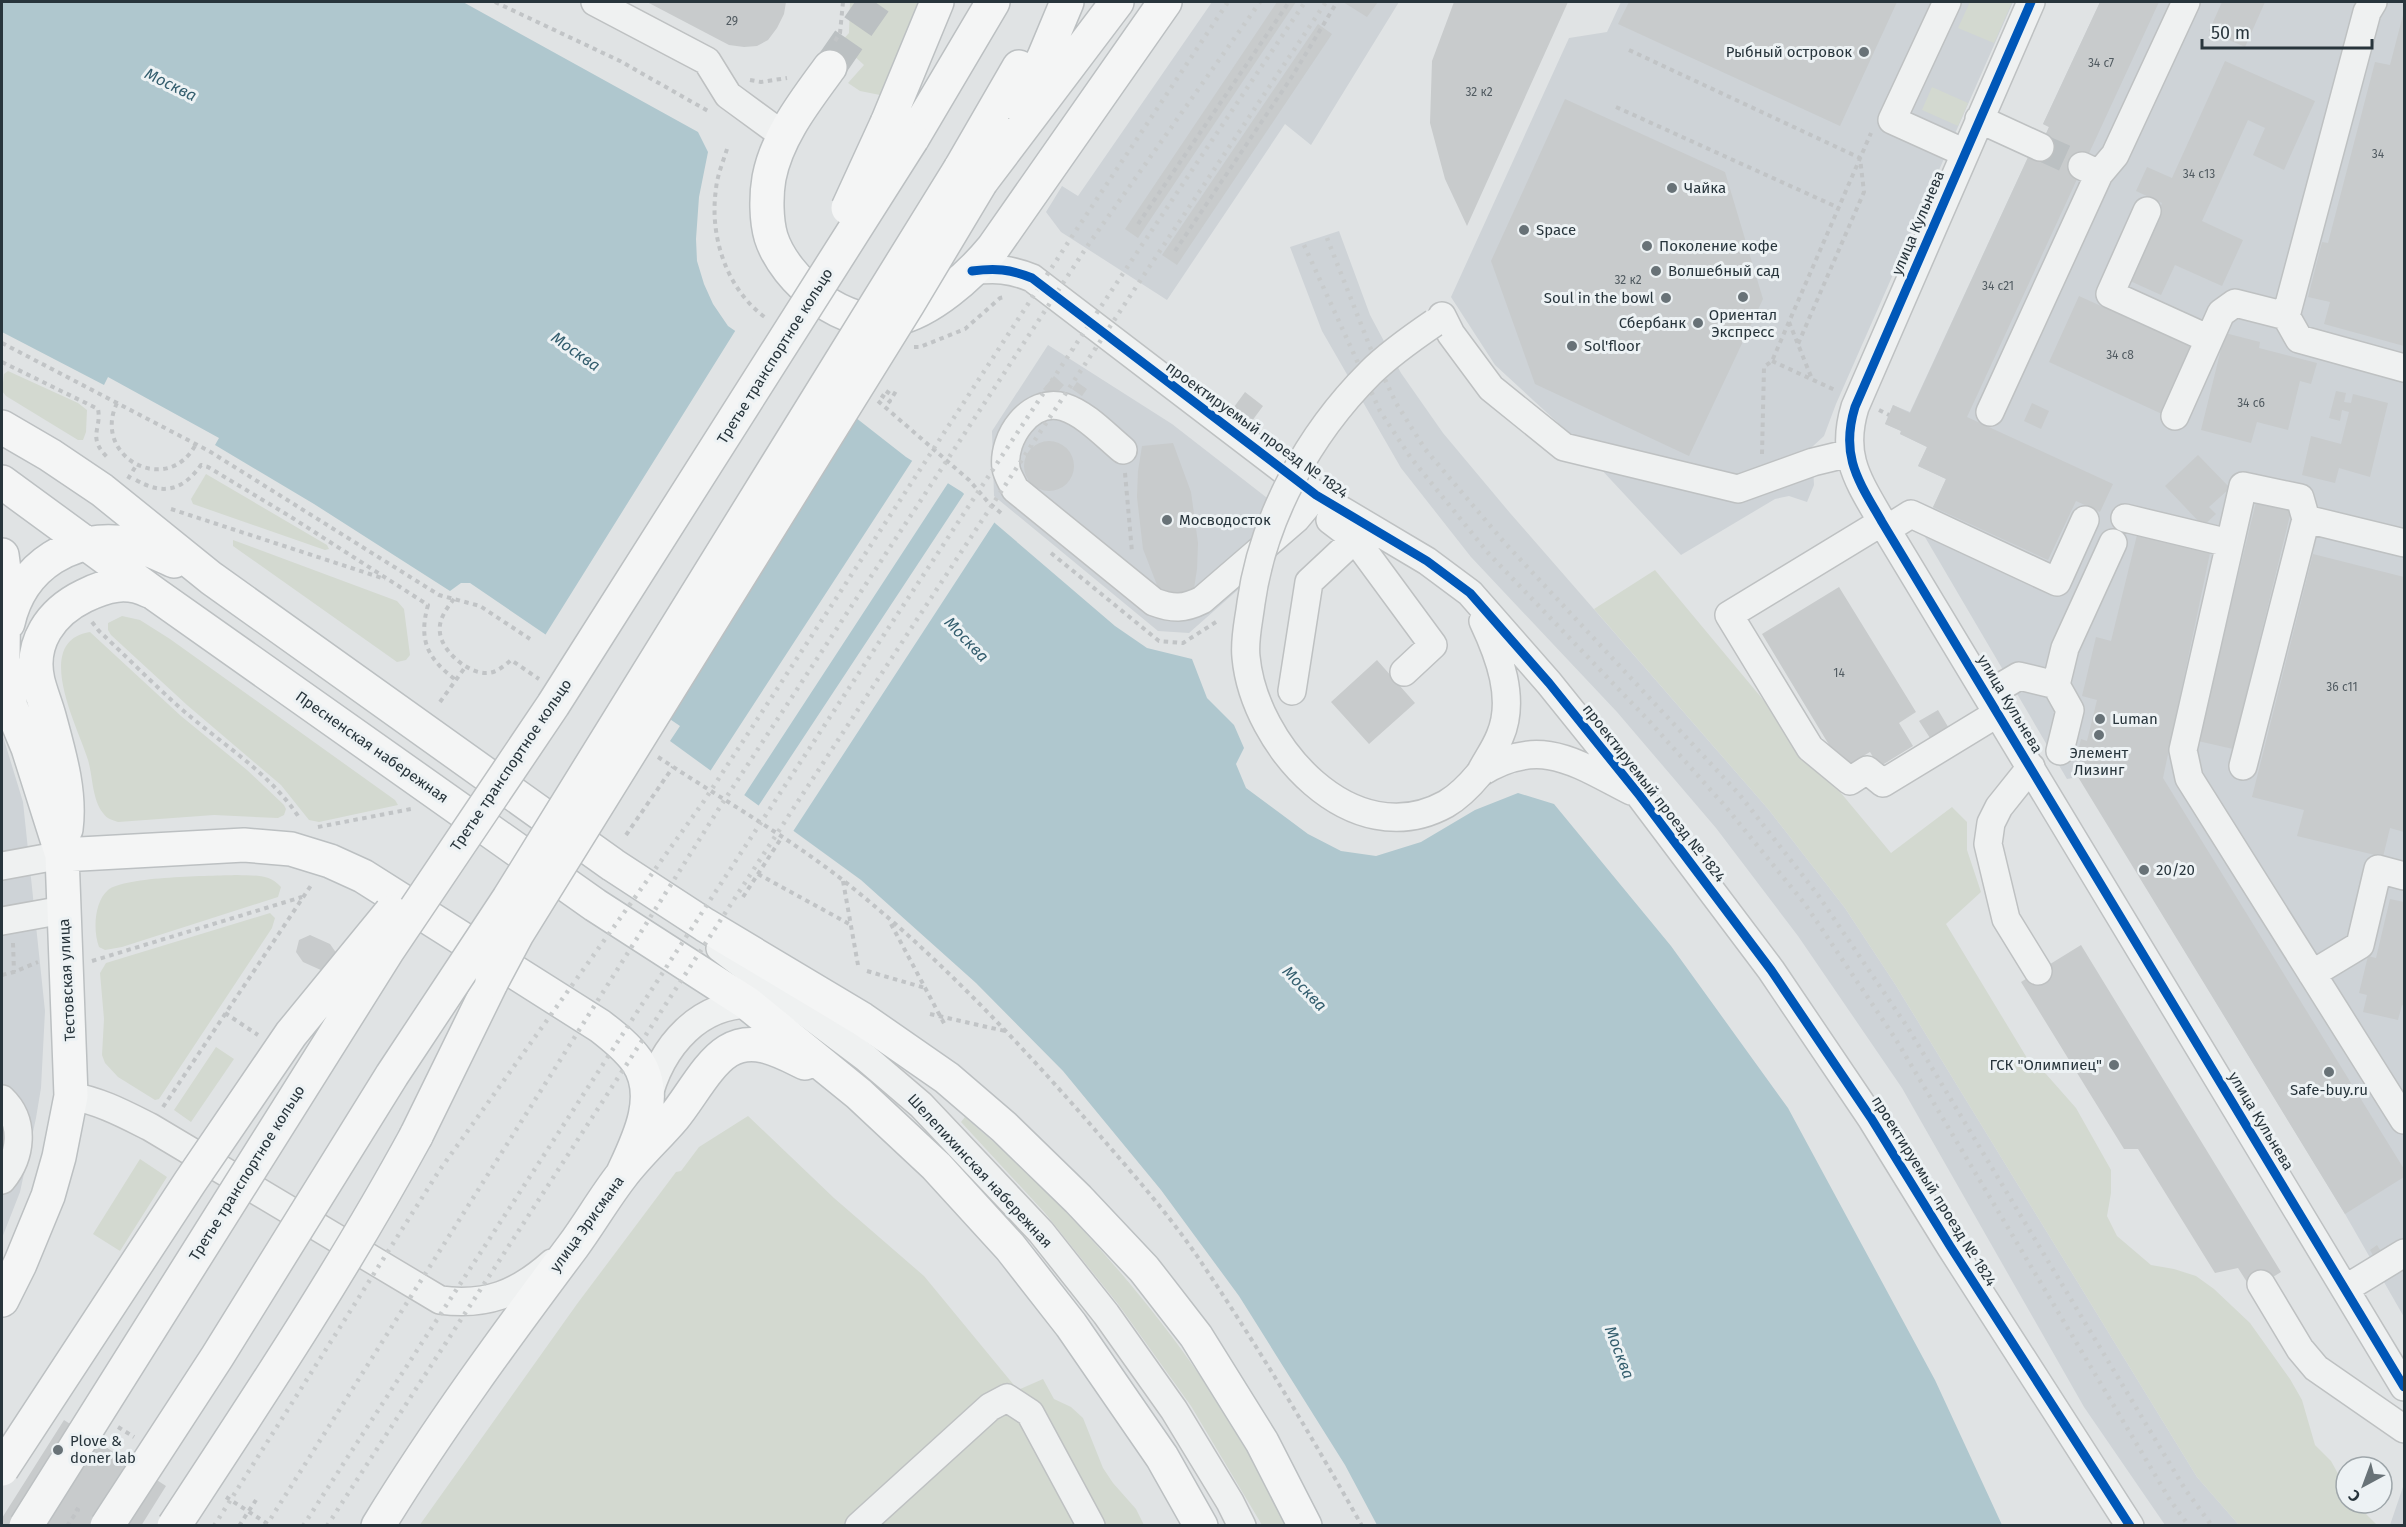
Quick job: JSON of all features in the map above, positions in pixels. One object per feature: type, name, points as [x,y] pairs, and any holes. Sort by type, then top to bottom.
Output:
[{"type":"main road","points":[[900,131],[937,2]]},
{"type":"main road","points":[[900,131],[993,2]]},
{"type":"main road","points":[[174,1526],[270,1379],[396,1173],[517,934],[908,304],[1056,2]]},
{"type":"main road","points":[[107,1526],[217,1357],[392,1076],[510,898],[971,175],[1044,57],[1066,2]]},
{"type":"main road","points":[[971,175],[1117,2]]},
{"type":"main road","points":[[831,67],[799,110],[784,136],[769,178],[767,208],[771,237],[785,265],[815,295],[843,314],[871,320],[895,319],[951,291],[993,248],[1165,2]]},
{"type":"main road","name":"Третье транспортное кольцо","points":[[26,1526],[388,950],[546,692],[750,396],[844,218],[900,131]]},
{"type":"main road","points":[[2,427],[50,455],[102,490],[211,578],[613,865],[705,925],[862,1019],[947,1078],[1004,1127],[1078,1199],[1144,1269],[1196,1336],[1263,1442],[1305,1526]]},
{"type":"main road","name":"Пресненская набережная","points":[[2,482],[155,594],[594,905],[747,1004]]},
{"type":"main road","points":[[3,673],[11,611],[37,569],[59,554],[87,544],[110,542],[133,545],[211,578]]},
{"type":"main road","points":[[2,555],[4,570],[3,673]]},
{"type":"main road","points":[[155,594],[135,584],[105,587],[65,606],[44,631],[36,660],[38,680],[64,774],[67,820],[62,855],[244,845],[291,849],[330,861],[363,876],[600,1026],[620,1042],[638,1063],[646,1083],[647,1102],[639,1140],[623,1173]]},
{"type":"main road","name":"Тестовская улица","points":[[2,1300],[35,1228],[59,1157],[71,1096],[69,990],[63,910],[62,855],[43,792],[11,707],[3,673]]},
{"type":"main road","points":[[2,1469],[291,1034],[432,863],[546,692]]},
{"type":"main road","name":"Шелепихинская набережная","points":[[747,1004],[859,1094],[936,1166],[1010,1247],[1071,1325],[1130,1410],[1162,1457],[1201,1526]]},
{"type":"main road","name":"улица Эрисмана","points":[[378,1526],[408,1476],[484,1365],[623,1173],[685,1104],[714,1063],[730,1050],[754,1044],[774,1048],[813,1067],[859,1094]]},
{"type":"street","points":[[595,2],[707,61],[728,95],[784,136]]},
{"type":"street","points":[[1947,2],[1892,120],[1965,153]]},
{"type":"street","name":"улица Кульнева","points":[[2031,2],[1855,407],[1849,427],[1850,453],[1857,479],[2404,1387]]},
{"type":"street","points":[[1990,412],[2091,170],[2115,155],[2186,2]]},
{"type":"street","points":[[2367,5],[2286,316],[2299,339],[2404,368]]},
{"type":"street","points":[[1979,119],[2040,147]]},
{"type":"street","points":[[2147,212],[2110,294],[2209,339]]},
{"type":"street","name":"проектируемый проезд № 1824","points":[[972,271],[993,268],[1011,270],[1032,278],[1312,499],[1427,561],[1470,593],[1548,683],[1640,796],[1771,970],[1864,1108],[2130,1526]]},
{"type":"street","points":[[2175,416],[2221,313],[2235,303],[2286,316]]},
{"type":"street","points":[[1470,593],[1498,653],[1505,687],[1505,709],[1501,734],[1480,773],[1465,790],[1447,803],[1427,812],[1405,817],[1383,818],[1358,810],[1313,782],[1296,767],[1268,727],[1254,694],[1246,656],[1255,574],[1270,527],[1290,483],[1316,439],[1341,404],[1371,372],[1442,316],[1450,334],[1491,388],[1564,447],[1738,489],[1813,462],[1850,453]]},
{"type":"street","points":[[1123,450],[1081,415],[1062,406],[1046,407],[1033,411],[1020,423],[1011,437],[1006,456],[1006,470],[1015,489],[1127,595],[1168,608],[1186,608],[1202,600],[1296,519],[1312,499],[1355,539],[1433,645],[1404,672]]},
{"type":"street","points":[[2243,766],[2306,519],[2300,498],[2243,486],[2183,750],[2189,778],[2404,1120]]},
{"type":"street","points":[[2056,685],[2019,676],[1992,704],[1883,783],[1867,770],[1850,781],[1810,748],[1729,615],[1885,525],[1911,514],[2057,582],[2085,520]]},
{"type":"street","points":[[2125,518],[2229,543]]},
{"type":"street","points":[[2306,519],[2404,543]]},
{"type":"street","points":[[1292,691],[1309,582],[1355,539]]},
{"type":"street","points":[[2060,752],[2070,710],[2056,685],[2066,648],[2113,543]]},
{"type":"street","points":[[1480,773],[1493,765],[1524,754],[1542,753],[1570,760],[1640,796]]},
{"type":"street","points":[[2031,767],[1999,807],[1991,823],[1988,844],[2006,919],[2038,971]]},
{"type":"street","points":[[2,866],[62,855]]},
{"type":"street","name":"Шелепихинская набережная","points":[[613,865],[809,1017],[866,1058],[921,1106],[1041,1232],[1106,1314],[1174,1410],[1242,1526]]},
{"type":"street","points":[[2312,974],[2360,945],[2378,869],[2404,876]]},
{"type":"street","points":[[7,932],[63,910]]},
{"type":"street","points":[[647,1102],[653,1078],[662,1059],[687,1030],[708,1014],[747,1004],[782,1006],[809,1017]]},
{"type":"street","points":[[71,1096],[110,1107],[150,1126],[440,1300],[460,1303],[484,1301],[510,1293],[536,1277],[575,1242]]},
{"type":"street","points":[[2,1099],[14,1117],[19,1149],[13,1164],[2,1180]]},
{"type":"street","points":[[19,1149],[59,1157]]},
{"type":"street","points":[[2345,1289],[2404,1253]]},
{"type":"street","points":[[2261,1284],[2300,1349],[2316,1368],[2401,1434]]},
{"type":"street","points":[[859,1526],[990,1407],[1007,1398],[1030,1413],[1091,1526]]},
{"type":"path","points":[[495,2],[620,62],[715,114]]},
{"type":"path","points":[[840,33],[843,2]]},
{"type":"path","points":[[1138,225],[1289,2]]},
{"type":"path","points":[[1175,251],[1293,75],[1337,2]]},
{"type":"path","points":[[1629,50],[1860,158]]},
{"type":"path","points":[[741,78],[761,82],[791,76]]},
{"type":"path","points":[[1616,107],[1839,208]]},
{"type":"path","points":[[1761,480],[1764,366],[1772,361],[1871,133]]},
{"type":"path","points":[[727,149],[716,189],[716,231],[727,271],[749,306]]},
{"type":"path","points":[[1798,344],[1864,192],[1860,158]]},
{"type":"path","points":[[1789,322],[1812,380]]},
{"type":"path","points":[[2,343],[196,444],[439,595],[480,606],[530,639]]},
{"type":"path","points":[[1772,361],[1841,393]]},
{"type":"path","points":[[2,362],[98,409],[95,437],[103,454],[114,464]]},
{"type":"path","points":[[117,403],[112,418],[114,440],[119,450],[137,464],[156,470],[167,469],[187,458],[196,444]]},
{"type":"path","points":[[891,412],[969,480]]},
{"type":"path","points":[[1123,450],[1127,595]]},
{"type":"path","points":[[129,477],[137,464]]},
{"type":"path","points":[[122,470],[129,477],[158,489],[171,489],[184,484],[201,465],[291,517],[428,605],[425,618],[426,645],[431,657],[442,670],[456,680]]},
{"type":"path","points":[[171,509],[392,581]]},
{"type":"path","points":[[454,599],[442,616],[440,634],[450,652],[466,666],[475,671],[487,673],[500,669],[511,660],[546,692]]},
{"type":"path","points":[[88,616],[99,631],[185,711],[277,790],[300,819]]},
{"type":"path","points":[[440,702],[466,666]]},
{"type":"path","points":[[654,754],[782,837],[843,881],[966,990],[1053,1081],[1158,1203],[1198,1258],[1245,1330],[1362,1526]]},
{"type":"path","points":[[626,835],[673,767]]},
{"type":"path","points":[[310,826],[318,827],[416,808]]},
{"type":"path","points":[[743,897],[782,837]]},
{"type":"path","points":[[758,874],[851,924]]},
{"type":"path","points":[[161,1110],[314,881]]},
{"type":"path","points":[[843,881],[858,965]]},
{"type":"path","points":[[94,960],[303,897]]},
{"type":"path","points":[[890,921],[946,1027]]},
{"type":"path","points":[[7,932],[14,972]]},
{"type":"path","points":[[2,975],[38,962]]},
{"type":"path","points":[[867,970],[926,988]]},
{"type":"path","points":[[225,1013],[260,1036]]},
{"type":"path","points":[[930,1014],[1005,1031]]},
{"type":"path","points":[[239,1526],[256,1500]]},
{"type":"shaded area","points":[[850,2],[923,2],[885,96],[860,91],[848,83],[864,65],[840,43],[849,33]]},
{"type":"shaded area","points":[[1212,2],[1399,2],[1311,145],[1285,124],[1167,300],[1061,232],[1046,212],[1062,186],[1078,196]]},
{"type":"shaded area","points":[[1621,2],[2013,2],[1824,436],[1812,447],[1814,485],[1807,502],[1789,496],[1775,499],[1681,555],[1557,422],[1495,365],[1451,297],[1569,38],[1607,32]]},
{"type":"shaded area","points":[[1970,2],[2012,2],[1994,43],[1958,28]]},
{"type":"shaded area","points":[[2100,2],[2404,2],[2404,1317],[2345,1214],[2079,777],[2067,779],[1922,532],[1946,479],[1918,466],[1927,447],[1885,424],[1893,405],[1910,412],[2030,153],[2045,136],[2049,127],[2043,124]]},
{"type":"shaded area","points":[[1932,87],[1968,103],[1958,126],[1922,110]]},
{"type":"shaded area","points":[[1339,231],[1370,315],[1401,373],[1443,433],[1769,810],[1845,908],[1895,984],[2197,1477],[2239,1525],[2165,1525],[2084,1407],[1902,1088],[1798,936],[1716,828],[1617,712],[1471,557],[1401,468],[1322,331],[1290,247]]},
{"type":"shaded area","name":"Мосводосток","points":[[1048,345],[1172,424],[1307,529],[1189,633],[1158,631],[994,496],[992,431]]},
{"type":"shaded area","points":[[8,371],[78,403],[87,410],[86,432],[83,440],[78,440],[6,396],[2,391],[4,374]]},
{"type":"shaded area","points":[[206,474],[327,545],[329,549],[325,550],[193,504],[191,499]]},
{"type":"shaded area","points":[[233,540],[397,601],[404,609],[410,655],[406,660],[397,662],[233,546]]},
{"type":"shaded area","points":[[1655,570],[1891,853],[1952,807],[1967,822],[1967,850],[1981,892],[1946,924],[2027,1058],[2046,1074],[2076,1108],[2111,1170],[2111,1193],[2107,1216],[2117,1236],[2151,1265],[2196,1276],[2214,1289],[2250,1323],[2290,1379],[2302,1400],[2315,1445],[2334,1466],[2334,1515],[2367,1515],[2377,1525],[2239,1525],[2197,1477],[1895,984],[1845,908],[1769,810],[1594,609]]},
{"type":"shaded area","points":[[122,616],[140,620],[170,639],[395,800],[398,805],[319,822],[309,820],[281,785],[187,705],[111,635],[108,623]]},
{"type":"shaded area","points":[[90,632],[181,716],[247,770],[284,805],[286,809],[284,815],[278,818],[214,815],[118,822],[106,817],[99,807],[93,788],[88,760],[63,688],[61,668],[64,651],[73,639]]},
{"type":"shaded area","points":[[2,733],[23,802],[45,1011],[41,1088],[36,1118],[20,1192],[2,1238]]},
{"type":"shaded area","points":[[237,875],[271,879],[281,887],[278,897],[122,947],[105,950],[99,947],[96,933],[97,909],[103,895],[117,885],[150,879]]},
{"type":"shaded area","points":[[270,913],[275,918],[272,928],[159,1099],[155,1100],[118,1077],[105,1063],[102,1055],[104,1019],[100,973],[106,963]]},
{"type":"shaded area","points":[[216,1047],[234,1059],[191,1122],[174,1110]]},
{"type":"shaded area","points":[[748,1116],[834,1198],[924,1276],[1018,1390],[1043,1379],[1054,1399],[1071,1407],[1083,1418],[1103,1468],[1136,1509],[1144,1525],[419,1526],[577,1304],[676,1172],[681,1171],[699,1147]]},
{"type":"shaded area","points":[[965,1117],[1012,1158],[1076,1222],[1145,1302],[1178,1344],[1237,1432],[1287,1525],[1262,1525],[1191,1406],[1118,1304],[1045,1213],[961,1122]]},
{"type":"shaded area","points":[[140,1159],[167,1177],[120,1251],[93,1234]]},
{"type":"shaded area","points":[[2404,1484],[2404,1525],[2390,1525]]},
{"type":"water","name":"Москва","points":[[2,2],[463,2],[698,132],[708,152],[699,197],[697,261],[713,304],[728,326],[814,385],[906,457],[962,492],[1115,626],[1147,648],[1192,659],[1207,698],[1234,725],[1244,748],[1236,764],[1246,788],[1308,834],[1341,851],[1376,856],[1421,842],[1475,810],[1518,793],[1554,804],[1671,946],[1788,1108],[1935,1380],[2002,1525],[1377,1525],[1345,1465],[1239,1296],[1161,1190],[1063,1071],[976,983],[861,880],[670,741],[680,726],[470,583],[461,583],[450,591],[314,504],[215,445],[219,438],[108,377],[104,385],[2,332]]},
{"type":"pier","points":[[737,328],[816,382],[666,721],[544,637]]},
{"type":"pier","points":[[914,458],[950,480],[743,797],[709,773]]},
{"type":"pier","points":[[966,491],[996,520],[792,833],[757,808]]},
{"type":"building","points":[[647,2],[786,2],[784,14],[768,40],[757,46],[744,47],[729,45]]},
{"type":"building","points":[[1277,2],[1296,2],[1138,238],[1125,229]]},
{"type":"building","points":[[1343,2],[1378,2],[1367,17]]},
{"type":"building","points":[[1454,2],[1568,2],[1467,226],[1445,179],[1430,123],[1432,61]]},
{"type":"building","points":[[1629,2],[1897,2],[1840,126],[1618,24]]},
{"type":"building","points":[[2100,2],[2159,2],[1967,417],[2113,484],[2100,512],[2076,501],[2048,560],[1933,507],[1946,479],[1918,466],[1927,447],[1885,424],[1893,405],[1910,413],[2030,153],[2036,156],[2049,127],[2043,124]]},
{"type":"building","points":[[2222,2],[2265,2],[2245,47],[2209,31]]},
{"type":"building","points":[[2404,11],[2404,346],[2324,324],[2330,302],[2308,297],[2322,242],[2328,243],[2375,62],[2390,65]]},
{"type":"building","points":[[1318,24],[1332,34],[1177,265],[1162,255]]},
{"type":"building","points":[[2225,61],[2315,101],[2284,170],[2253,155],[2265,128],[2248,120],[2202,221],[2243,240],[2222,286],[2175,265],[2161,295],[2128,280],[2162,203],[2136,191],[2147,167],[2172,178]]},
{"type":"building","points":[[1565,99],[1725,172],[1763,299],[1689,456],[1535,384],[1491,261]]},
{"type":"building","points":[[2079,296],[2191,347],[2162,414],[2049,362]]},
{"type":"building","points":[[2225,333],[2260,342],[2259,348],[2317,363],[2311,384],[2300,381],[2288,430],[2257,422],[2251,443],[2201,430]]},
{"type":"building","points":[[1054,376],[1064,385],[1053,398],[1043,389]]},
{"type":"building","points":[[1077,382],[1087,389],[1082,396],[1072,389]]},
{"type":"building","points":[[2336,391],[2346,393],[2344,402],[2351,403],[2353,394],[2388,403],[2370,477],[2339,468],[2335,483],[2302,475],[2311,436],[2341,444],[2349,412],[2342,410],[2340,421],[2329,418]]},
{"type":"building","points":[[1245,392],[1263,406],[1252,421],[1234,407]]},
{"type":"building","points":[[2032,403],[2049,411],[2041,429],[2024,421]]},
{"type":"building","points":[[1044,441],[1054,441],[1067,448],[1074,461],[1074,471],[1067,484],[1054,491],[1044,491],[1035,487],[1028,480],[1024,471],[1024,461],[1028,452],[1035,445]]},
{"type":"building","name":"Мосводосток","points":[[1173,443],[1191,492],[1198,543],[1197,569],[1193,595],[1162,598],[1143,549],[1137,497],[1138,471],[1142,446]]},
{"type":"building","points":[[2198,455],[2230,488],[2209,507],[2216,514],[2203,526],[2165,486]]},
{"type":"building","points":[[2257,498],[2292,507],[2233,749],[2198,741]]},
{"type":"building","points":[[2137,535],[2210,553],[2163,778],[2404,1169],[2404,1177],[2345,1214],[2078,777],[2083,757],[2077,755],[2081,739],[2087,741],[2097,700],[2082,696],[2096,637],[2111,641]]},
{"type":"building","points":[[2313,554],[2404,577],[2404,832],[2390,828],[2383,857],[2297,836],[2304,810],[2252,797]]},
{"type":"building","points":[[1839,587],[1916,712],[1899,723],[1913,746],[1879,767],[1870,752],[1843,768],[1762,634]]},
{"type":"building","points":[[1377,660],[1415,703],[1369,744],[1331,702]]},
{"type":"building","points":[[1938,710],[1950,730],[1932,741],[1919,721]]},
{"type":"building","points":[[2390,899],[2404,902],[2404,1006],[2402,1005],[2398,1020],[2363,1012],[2367,995],[2359,993],[2368,956],[2376,958]]},
{"type":"building","points":[[310,935],[330,944],[337,954],[323,971],[303,962],[296,952],[299,940]]},
{"type":"building","name":"ГСК \"Олимпиец\"","points":[[2081,945],[2281,1272],[2252,1290],[2238,1268],[2215,1273],[2138,1149],[2124,1149],[2021,982]]},
{"type":"building","points":[[2377,1245],[2382,1253],[2374,1257],[2370,1250]]},
{"type":"building","points":[[64,1420],[166,1486],[141,1526],[2,1526],[2,1518]]},
{"type":"tunnel","points":[[830,67],[875,2]]},
{"type":"tunnel","points":[[2040,147],[2082,166]]},
{"type":"railway","points":[[214,1526],[439,1171],[704,801],[1071,238],[1228,2]]},
{"type":"railway","points":[[266,1526],[718,810],[1086,248],[1260,2]]},
{"type":"railway","points":[[303,1526],[926,571],[1305,2]]},
{"type":"railway","points":[[327,1526],[949,571],[1326,2]]},
{"type":"railway","points":[[1327,238],[1372,352],[1396,403],[1425,449],[1504,542],[1739,794],[1818,895],[1908,1028],[2185,1489],[2212,1526]]},
{"type":"railway","points":[[1304,245],[1380,411],[1411,458],[1489,554],[1651,723],[1725,806],[1805,904],[1895,1038],[2170,1500],[2189,1526]]},
{"type":"cycle path","points":[[2031,2],[1855,407],[1850,440],[1854,467],[1882,522],[2404,1387]]},
{"type":"cycle path","points":[[972,271],[1002,270],[1032,278],[1316,495],[1427,561],[1470,593],[1549,683],[1640,796],[1771,970],[1871,1118],[1950,1246],[2130,1526]]},
{"type":"place","name":"Рыбный островок","points":[[1864,52]]},
{"type":"place","name":"Чайка","points":[[1672,188]]},
{"type":"place","name":"Space","points":[[1524,230]]},
{"type":"place","name":"Поколение кофе","points":[[1647,246]]},
{"type":"place","name":"Волшебный сад","points":[[1656,271]]},
{"type":"place","name":"Ориентал Экспресс","points":[[1743,297]]},
{"type":"place","name":"Soul in the bowl","points":[[1666,298]]},
{"type":"place","name":"Сбербанк","points":[[1698,323]]},
{"type":"place","name":"Sol'floor","points":[[1572,346]]},
{"type":"place","name":"Мосводосток","points":[[1167,520]]},
{"type":"place","name":"Luman","points":[[2100,719]]},
{"type":"place","name":"Элемент Лизинг","points":[[2099,735]]},
{"type":"place","name":"20/20","points":[[2144,870]]},
{"type":"place","name":"ГСК \"Олимпиец\"","points":[[2114,1065]]},
{"type":"place","name":"Safe-buy.ru","points":[[2329,1072]]},
{"type":"place","name":"Plove & doner lab","points":[[58,1450]]}]
